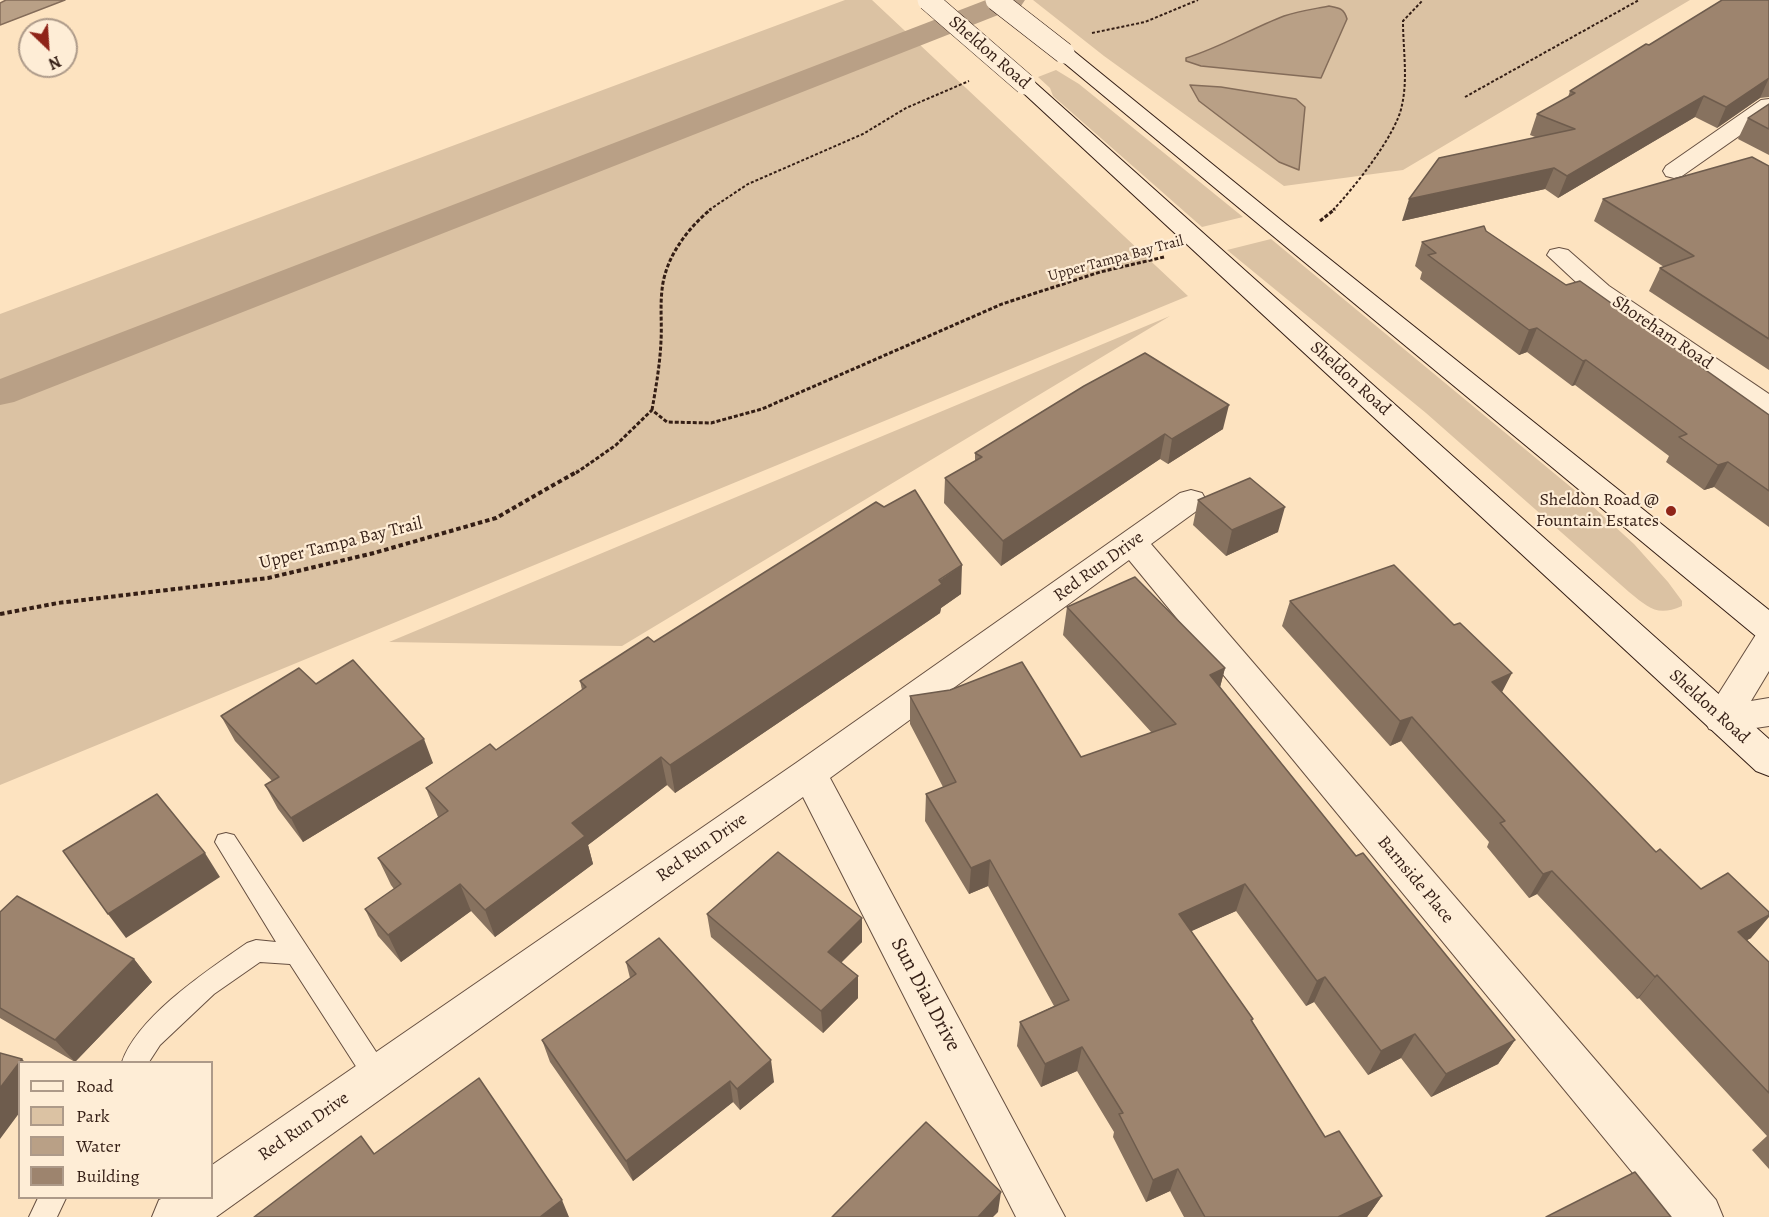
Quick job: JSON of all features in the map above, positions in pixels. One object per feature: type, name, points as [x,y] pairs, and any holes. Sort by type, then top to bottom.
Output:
[{"type":"main road","name":"Sheldon Road","points":[[928,0],[1025,84],[1769,761]]},
{"type":"main road","points":[[996,0],[1769,628]]},
{"type":"main road","points":[[1674,171],[1769,105]]},
{"type":"main road","points":[[1707,148],[1728,159]]},
{"type":"main road","name":"Shoreham Road","points":[[1559,255],[1600,291],[1769,407]]},
{"type":"main road","name":"Red Run Drive","points":[[213,1191],[809,773],[1191,500]]},
{"type":"main road","name":"Barnside Place","points":[[1132,543],[1699,1217]]},
{"type":"main road","points":[[1722,719],[1769,642]]},
{"type":"main road","points":[[1722,719],[1769,712]]},
{"type":"main road","name":"Sun Dial Drive","points":[[809,773],[1041,1217]]},
{"type":"main road","points":[[176,1217],[201,1199]]},
{"type":"lane","points":[[226,842],[377,1076]]},
{"type":"lane","points":[[136,1061],[151,1037],[205,986],[256,951],[297,954]]},
{"type":"lane","points":[[43,1217],[51,1199]]},
{"type":"path","points":[[1091,33],[1137,25],[1198,0]]},
{"type":"path","points":[[1278,230],[1324,220],[1339,206],[1388,138],[1401,113],[1403,21],[1423,0]]},
{"type":"path","points":[[1465,97],[1639,0]]},
{"type":"path","points":[[652,410],[660,351],[664,274],[674,252],[693,225],[721,200],[755,179],[866,133],[912,105],[971,80]]},
{"type":"path","name":"Upper Tampa Bay Trail","points":[[0,615],[58,603],[268,578],[374,553],[496,518],[573,476],[616,445],[652,410],[667,422],[711,423],[762,409],[1002,304],[1100,272],[1205,247]]},
{"type":"green space","points":[[845,0],[872,0],[1188,296],[0,785],[0,314]]},
{"type":"green space","points":[[1033,0],[1690,0],[1403,170],[1284,186],[1104,56]]},
{"type":"green space","points":[[1056,70],[1079,84],[1243,217],[1202,227],[1053,96],[1050,88],[1038,77]]},
{"type":"green space","points":[[1271,239],[1578,493],[1634,544],[1668,582],[1682,601],[1682,606],[1660,611],[1636,598],[1426,413],[1227,250]]},
{"type":"green space","points":[[1170,316],[622,646],[389,642]]},
{"type":"water","points":[[6,0],[65,0],[0,25],[0,3]]},
{"type":"water","points":[[1329,6],[1341,9],[1347,19],[1321,78],[1201,66],[1186,61],[1186,58],[1212,49],[1284,16]]},
{"type":"water","points":[[1190,85],[1221,87],[1296,99],[1305,107],[1299,170],[1279,162],[1199,101]]},
{"type":"building","points":[[1722,0],[1769,0],[1769,78],[1726,107],[1704,96],[1567,176],[1554,168],[1409,199],[1439,158],[1575,129],[1537,114],[1575,93],[1570,91],[1646,44],[1649,45]]},
{"type":"building","points":[[1769,104],[1769,129],[1748,118]]},
{"type":"building","points":[[1752,157],[1769,166],[1769,339],[1660,268],[1694,256],[1603,199]]},
{"type":"building","points":[[1484,226],[1486,231],[1566,285],[1580,281],[1769,415],[1769,491],[1728,462],[1718,465],[1679,437],[1687,434],[1586,360],[1583,361],[1537,328],[1529,330],[1428,255],[1436,253],[1422,242]]},
{"type":"building","points":[[1145,353],[1229,405],[1172,439],[1165,434],[1003,541],[945,478],[982,457],[975,453],[1084,386]]},
{"type":"building","points":[[1250,478],[1285,507],[1232,530],[1198,500]]},
{"type":"building","points":[[915,490],[962,565],[939,580],[942,584],[670,765],[661,757],[572,823],[585,836],[485,910],[460,884],[388,935],[365,909],[401,884],[378,858],[448,811],[426,788],[490,744],[496,750],[586,687],[580,681],[648,637],[654,642],[876,502],[884,507]]},
{"type":"building","points":[[1394,565],[1454,625],[1460,623],[1512,673],[1492,682],[1656,852],[1660,849],[1701,889],[1728,873],[1769,912],[1769,915],[1738,932],[1769,962],[1769,1093],[1657,975],[1655,977],[1552,871],[1543,874],[1500,823],[1505,821],[1412,717],[1400,721],[1290,601]]},
{"type":"building","points":[[1135,577],[1225,668],[1210,675],[1356,856],[1363,853],[1515,1040],[1446,1074],[1415,1034],[1381,1051],[1325,977],[1317,981],[1245,884],[1179,914],[1253,1019],[1251,1020],[1325,1137],[1339,1131],[1382,1196],[1338,1217],[1205,1217],[1178,1169],[1153,1180],[1119,1114],[1123,1113],[1082,1047],[1045,1064],[1020,1022],[1069,1000],[990,860],[971,868],[926,794],[956,782],[910,696],[950,690],[1022,662],[1081,757],[1176,724],[1067,607]]},
{"type":"building","points":[[353,660],[424,739],[291,818],[265,785],[279,777],[221,716],[299,668],[316,684]]},
{"type":"building","points":[[157,794],[205,853],[108,914],[63,851]]},
{"type":"building","points":[[778,852],[862,918],[828,952],[858,976],[821,1011],[707,914]]},
{"type":"building","points":[[17,896],[134,959],[55,1040],[0,1008],[0,912]]},
{"type":"building","points":[[659,938],[771,1060],[737,1089],[730,1081],[626,1161],[542,1040],[636,974],[626,962]]},
{"type":"building","points":[[0,1053],[22,1059],[18,1061],[18,1064],[0,1088]]},
{"type":"building","points":[[479,1078],[562,1200],[540,1217],[254,1217],[361,1136],[374,1154]]},
{"type":"building","points":[[926,1122],[1001,1192],[978,1217],[832,1217]]},
{"type":"building","points":[[1635,1172],[1671,1217],[1546,1217]]},
{"type":"waterway","points":[[0,393],[1011,0]]},
{"type":"place","name":"Sheldon Road @ Fountain Estates","points":[[1671,511]]}]
